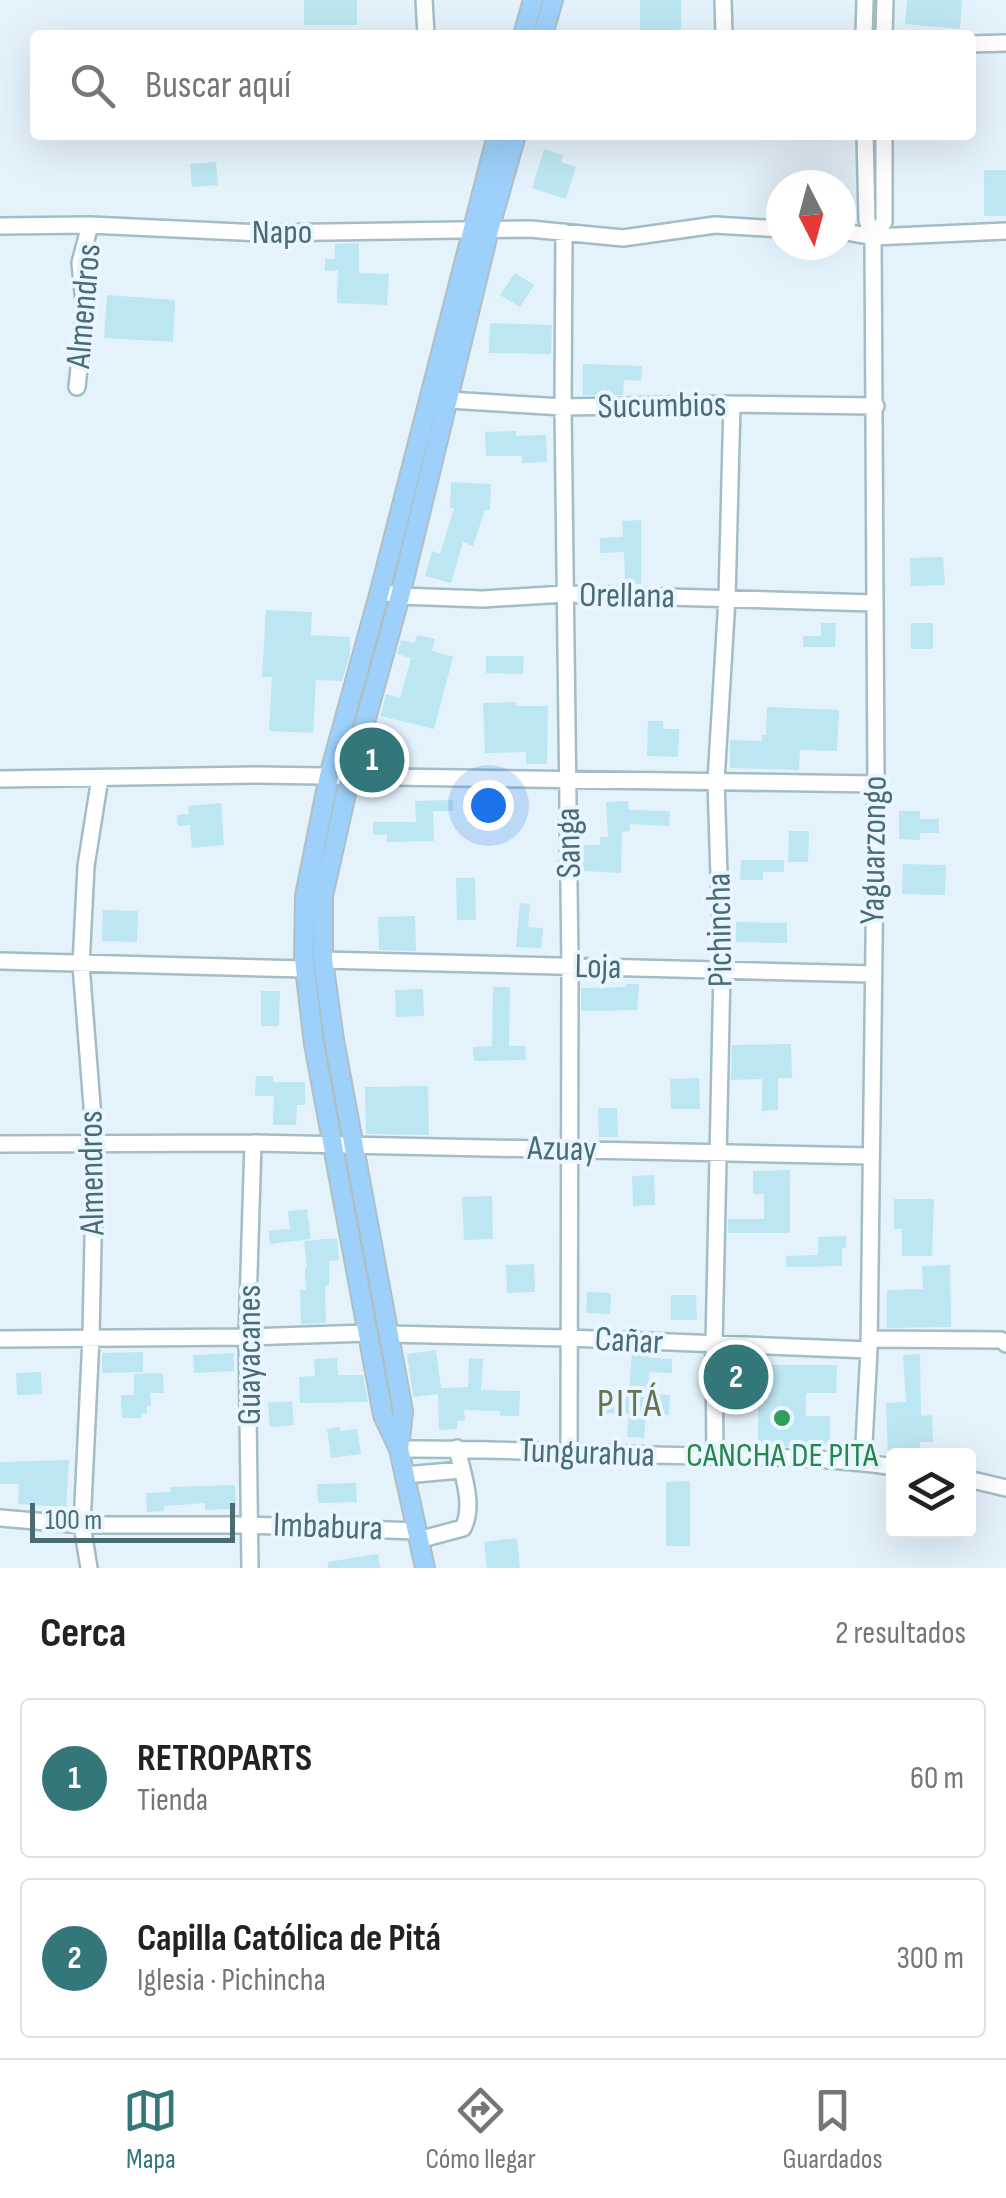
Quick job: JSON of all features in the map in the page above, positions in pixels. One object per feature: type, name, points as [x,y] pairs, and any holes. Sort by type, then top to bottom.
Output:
[{"type":"main road","points":[[524,30],[533,0]]},
{"type":"main road","points":[[544,30],[553,0]]},
{"type":"main road","points":[[425,1568],[400,1449],[403,1411],[334,1040],[324,960],[323,896],[350,776],[448,400],[496,140]]},
{"type":"main road","points":[[400,1449],[383,1415],[314,1044],[305,969],[305,896],[329,776],[380,590],[481,230],[514,140]]},
{"type":"street","points":[[424,0],[426,30]]},
{"type":"street","points":[[724,0],[724,30]]},
{"type":"street","points":[[864,0],[864,30]]},
{"type":"street","points":[[884,30],[885,0]]},
{"type":"street","points":[[976,44],[1006,43]]},
{"type":"street","name":"Yaguarzongo","points":[[864,1462],[876,784],[874,237],[866,220],[865,140]]},
{"type":"street","name":"Yaguarzongo","points":[[874,237],[884,222],[884,140]]},
{"type":"street","name":"Napo","points":[[0,226],[90,225],[261,232],[530,229],[623,238],[715,224],[766,228]]},
{"type":"street","name":"Almendros","points":[[77,387],[86,311],[80,263],[90,225]]},
{"type":"street","name":"Sanga","points":[[564,232],[571,1150],[569,1453]]},
{"type":"street","points":[[856,234],[874,237],[1006,232]]},
{"type":"street","name":"Sucumbios","points":[[448,400],[563,407],[876,406]]},
{"type":"street","name":"Pichincha","points":[[715,1456],[722,970],[716,782],[727,598],[732,404]]},
{"type":"street","name":"Orellana","points":[[380,590],[400,596],[484,599],[565,594],[874,602]]},
{"type":"street","points":[[0,779],[256,775],[876,784]]},
{"type":"street","name":"Almendros","points":[[89,1568],[82,1525],[92,1337],[95,1144],[80,964],[86,866],[100,778]]},
{"type":"street","name":"Loja","points":[[324,960],[872,974]]},
{"type":"street","points":[[0,961],[305,969]]},
{"type":"street","name":"Guayacanes","points":[[250,1568],[248,1337],[254,1143]]},
{"type":"street","name":"Azuay","points":[[0,1144],[334,1144],[871,1156]]},
{"type":"street","points":[[0,1339],[368,1333]]},
{"type":"street","name":"Cañar","points":[[388,1334],[714,1346],[1001,1340],[1006,1344]]},
{"type":"street","points":[[405,1475],[461,1470],[457,1448]]},
{"type":"street","name":"Tungurahua","points":[[400,1449],[715,1456],[886,1466]]},
{"type":"street","name":"Imbabura","points":[[0,1518],[82,1525],[250,1524],[417,1535],[463,1528],[468,1511],[461,1470]]},
{"type":"street","points":[[976,1481],[1006,1488]]},
{"type":"building","points":[[304,0],[357,0],[357,25],[304,25]]},
{"type":"building","points":[[640,0],[681,0],[681,30],[640,30]]},
{"type":"building","points":[[907,0],[962,0],[960,29],[905,24]]},
{"type":"building","points":[[544,149],[563,155],[561,162],[576,167],[566,199],[532,188]]},
{"type":"building","points":[[216,162],[218,185],[192,187],[190,164]]},
{"type":"building","points":[[984,170],[1006,170],[1006,216],[984,216]]},
{"type":"building","points":[[359,243],[359,273],[389,274],[387,305],[337,303],[338,270],[325,271],[325,259],[335,259],[335,244]]},
{"type":"building","points":[[515,273],[534,285],[520,307],[500,295]]},
{"type":"building","points":[[107,295],[175,300],[173,342],[104,338]]},
{"type":"building","points":[[490,323],[552,325],[551,354],[489,353]]},
{"type":"building","points":[[583,364],[642,366],[641,381],[624,380],[623,395],[583,395]]},
{"type":"building","points":[[516,431],[516,436],[546,435],[547,462],[522,463],[522,456],[486,456],[485,432]]},
{"type":"building","points":[[451,482],[491,484],[490,510],[485,510],[473,546],[463,542],[451,583],[425,576],[432,551],[440,554],[454,508],[450,508]]},
{"type":"building","points":[[641,520],[641,584],[625,584],[624,552],[600,553],[600,538],[623,537],[622,521]]},
{"type":"building","points":[[943,557],[945,585],[911,586],[910,558]]},
{"type":"building","points":[[266,610],[312,612],[311,635],[350,637],[350,655],[342,681],[316,680],[313,733],[269,731],[272,677],[262,677]]},
{"type":"building","points":[[821,623],[836,623],[835,647],[803,647],[803,636],[821,636]]},
{"type":"building","points":[[911,623],[933,623],[933,649],[911,649]]},
{"type":"building","points":[[417,635],[435,639],[432,651],[453,657],[434,729],[380,716],[386,694],[400,698],[411,658],[397,654],[401,640],[415,643]]},
{"type":"building","points":[[486,656],[524,656],[523,674],[486,673]]},
{"type":"building","points":[[516,702],[516,706],[548,706],[547,764],[526,764],[526,752],[485,753],[483,703]]},
{"type":"building","points":[[767,707],[839,710],[837,751],[800,750],[799,770],[730,768],[730,740],[762,741],[762,735],[766,735]]},
{"type":"building","points":[[648,721],[663,721],[663,729],[679,729],[678,757],[647,756]]},
{"type":"building","points":[[453,800],[453,811],[433,811],[434,841],[387,842],[387,834],[373,835],[373,822],[416,822],[415,801]]},
{"type":"building","points":[[628,801],[629,810],[670,811],[669,826],[630,824],[630,831],[622,832],[621,873],[583,871],[584,845],[600,845],[600,837],[608,837],[606,802]]},
{"type":"building","points":[[221,803],[224,845],[192,848],[190,825],[178,826],[177,815],[189,814],[188,806]]},
{"type":"building","points":[[899,811],[920,811],[920,819],[939,819],[939,833],[920,833],[920,840],[899,839]]},
{"type":"building","points":[[789,831],[809,831],[808,862],[788,862]]},
{"type":"building","points":[[741,860],[784,860],[784,872],[763,872],[763,880],[740,880]]},
{"type":"building","points":[[903,864],[946,865],[945,895],[902,894]]},
{"type":"building","points":[[456,878],[475,878],[476,920],[457,920]]},
{"type":"building","points":[[520,903],[530,904],[528,927],[543,928],[541,948],[516,947]]},
{"type":"building","points":[[103,910],[138,911],[137,942],[102,941]]},
{"type":"building","points":[[415,916],[416,951],[379,950],[378,917]]},
{"type":"building","points":[[736,922],[787,923],[787,943],[736,942]]},
{"type":"building","points":[[639,984],[637,1010],[581,1011],[581,988]]},
{"type":"building","points":[[493,987],[510,987],[509,1046],[525,1046],[526,1060],[474,1061],[473,1047],[492,1046]]},
{"type":"building","points":[[423,989],[424,1016],[396,1017],[395,990]]},
{"type":"building","points":[[261,991],[280,991],[279,1026],[261,1026]]},
{"type":"building","points":[[791,1044],[792,1078],[778,1078],[778,1110],[762,1111],[762,1079],[731,1080],[732,1045]]},
{"type":"building","points":[[256,1076],[273,1076],[273,1082],[305,1082],[305,1105],[297,1105],[296,1125],[273,1125],[274,1096],[255,1096]]},
{"type":"building","points":[[699,1078],[700,1109],[671,1109],[670,1079]]},
{"type":"building","points":[[428,1086],[429,1135],[366,1134],[365,1087]]},
{"type":"building","points":[[598,1108],[617,1108],[618,1137],[599,1137]]},
{"type":"building","points":[[790,1170],[790,1233],[728,1233],[728,1219],[764,1219],[764,1194],[753,1194],[753,1171]]},
{"type":"building","points":[[654,1175],[655,1205],[633,1206],[632,1176]]},
{"type":"building","points":[[492,1196],[493,1239],[464,1240],[462,1197]]},
{"type":"building","points":[[894,1199],[934,1199],[932,1256],[902,1256],[902,1229],[894,1229]]},
{"type":"building","points":[[307,1209],[311,1239],[270,1244],[269,1231],[290,1229],[288,1211]]},
{"type":"building","points":[[846,1236],[842,1266],[786,1267],[786,1256],[818,1255],[818,1237]]},
{"type":"building","points":[[337,1238],[339,1260],[329,1261],[329,1286],[325,1286],[326,1323],[301,1324],[300,1290],[306,1290],[307,1267],[304,1241]]},
{"type":"building","points":[[534,1264],[535,1292],[507,1293],[506,1265]]},
{"type":"building","points":[[950,1265],[951,1327],[887,1328],[887,1290],[923,1289],[922,1266]]},
{"type":"building","points":[[587,1292],[611,1293],[610,1314],[586,1313]]},
{"type":"building","points":[[671,1295],[696,1295],[697,1320],[671,1320]]},
{"type":"building","points":[[436,1350],[441,1388],[468,1387],[469,1358],[483,1359],[481,1390],[520,1391],[519,1416],[464,1410],[465,1420],[457,1421],[457,1429],[439,1430],[438,1394],[413,1397],[407,1354]]},
{"type":"building","points":[[143,1352],[143,1372],[102,1373],[102,1353]]},
{"type":"building","points":[[632,1352],[672,1359],[672,1373],[649,1372],[648,1394],[670,1395],[669,1415],[646,1414],[644,1438],[627,1437],[629,1414],[606,1413],[607,1392],[629,1392]]},
{"type":"building","points":[[234,1353],[234,1371],[194,1373],[193,1355]]},
{"type":"building","points":[[920,1354],[921,1416],[932,1415],[933,1442],[920,1442],[920,1448],[888,1448],[886,1403],[906,1402],[903,1355]]},
{"type":"building","points":[[725,1357],[755,1357],[755,1365],[837,1365],[836,1393],[806,1393],[806,1416],[830,1416],[830,1445],[758,1446],[758,1398],[726,1398]]},
{"type":"building","points":[[337,1358],[338,1375],[363,1375],[368,1402],[300,1403],[299,1377],[315,1376],[314,1359]]},
{"type":"building","points":[[41,1372],[42,1394],[17,1395],[16,1373]]},
{"type":"building","points":[[163,1373],[164,1393],[150,1393],[147,1413],[141,1413],[141,1418],[122,1418],[121,1395],[134,1395],[134,1374]]},
{"type":"building","points":[[292,1401],[294,1425],[270,1427],[268,1403]]},
{"type":"building","points":[[340,1427],[340,1431],[357,1429],[361,1454],[331,1458],[327,1429]]},
{"type":"building","points":[[69,1460],[66,1507],[18,1504],[19,1484],[0,1484],[0,1462]]},
{"type":"building","points":[[690,1481],[690,1546],[666,1546],[666,1482]]},
{"type":"building","points":[[356,1483],[357,1502],[318,1503],[317,1484]]},
{"type":"building","points":[[235,1485],[236,1509],[205,1510],[205,1503],[164,1506],[164,1511],[147,1512],[146,1493],[171,1492],[170,1487]]},
{"type":"building","points":[[517,1538],[520,1568],[487,1568],[484,1542]]},
{"type":"building","points":[[378,1554],[380,1568],[328,1568],[328,1562]]},
{"type":"place","name":"RETROPARTS","points":[[372,760]]},
{"type":"place","name":"Capilla Católica de Pitá","points":[[736,1377]]},
{"type":"place","name":"CANCHA DE PITA","points":[[782,1418]]},
{"type":"district","name":"PITÁ","points":[[630,1404]]}]
